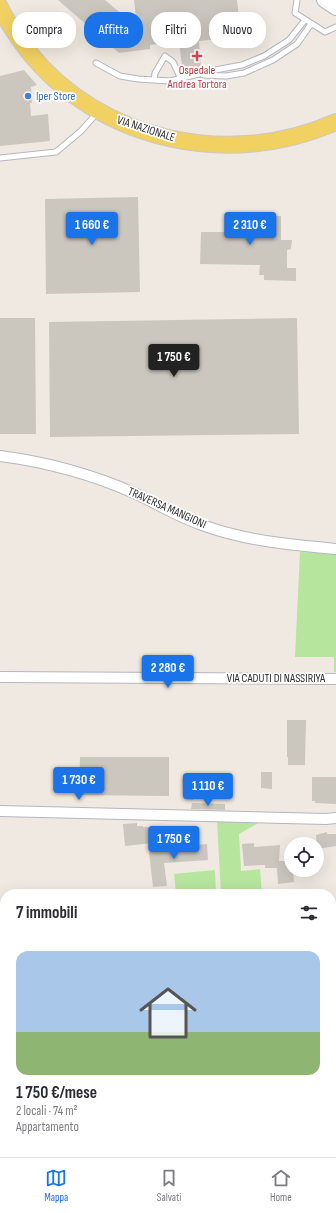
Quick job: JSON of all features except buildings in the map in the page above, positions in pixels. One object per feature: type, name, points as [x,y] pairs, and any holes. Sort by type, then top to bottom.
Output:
[{"type":"main road","points":[[324,0],[336,8]]},
{"type":"main road","name":"VIA NAZIONALE","points":[[0,7],[18,38],[46,71],[73,94],[120,123],[150,133],[188,142],[215,145],[238,145],[268,142],[312,132],[336,122]]},
{"type":"street","name":"TRAVERSA MANGIONI","points":[[0,456],[46,463],[83,474],[133,493],[204,526],[236,536],[291,545],[336,550]]},
{"type":"street","name":"VIA CADUTI DI NASSIRIYA","points":[[0,677],[336,679]]},
{"type":"street","points":[[0,811],[326,819],[336,818]]},
{"type":"lane","points":[[297,0],[295,13],[305,20],[325,32],[336,27]]},
{"type":"lane","points":[[96,62],[120,76],[170,81],[215,70],[242,66],[264,56],[289,40],[305,20]]},
{"type":"lane","points":[[197,75],[226,76],[244,74],[272,60],[297,44],[311,24]]},
{"type":"lane","points":[[154,80],[155,73],[164,56],[173,62],[181,78]]},
{"type":"lane","points":[[0,158],[56,152],[81,131],[99,111]]},
{"type":"green space","points":[[300,552],[336,554],[336,672],[334,672],[334,657],[295,657]]},
{"type":"green space","points":[[217,820],[258,823],[239,834],[241,871],[260,869],[262,889],[221,889]]},
{"type":"green space","points":[[215,870],[216,889],[176,889],[174,874]]},
{"type":"place","name":"Ospedale Andrea Tortora","points":[[197,56]]},
{"type":"place","name":"Iper Store","points":[[28,96]]}]
